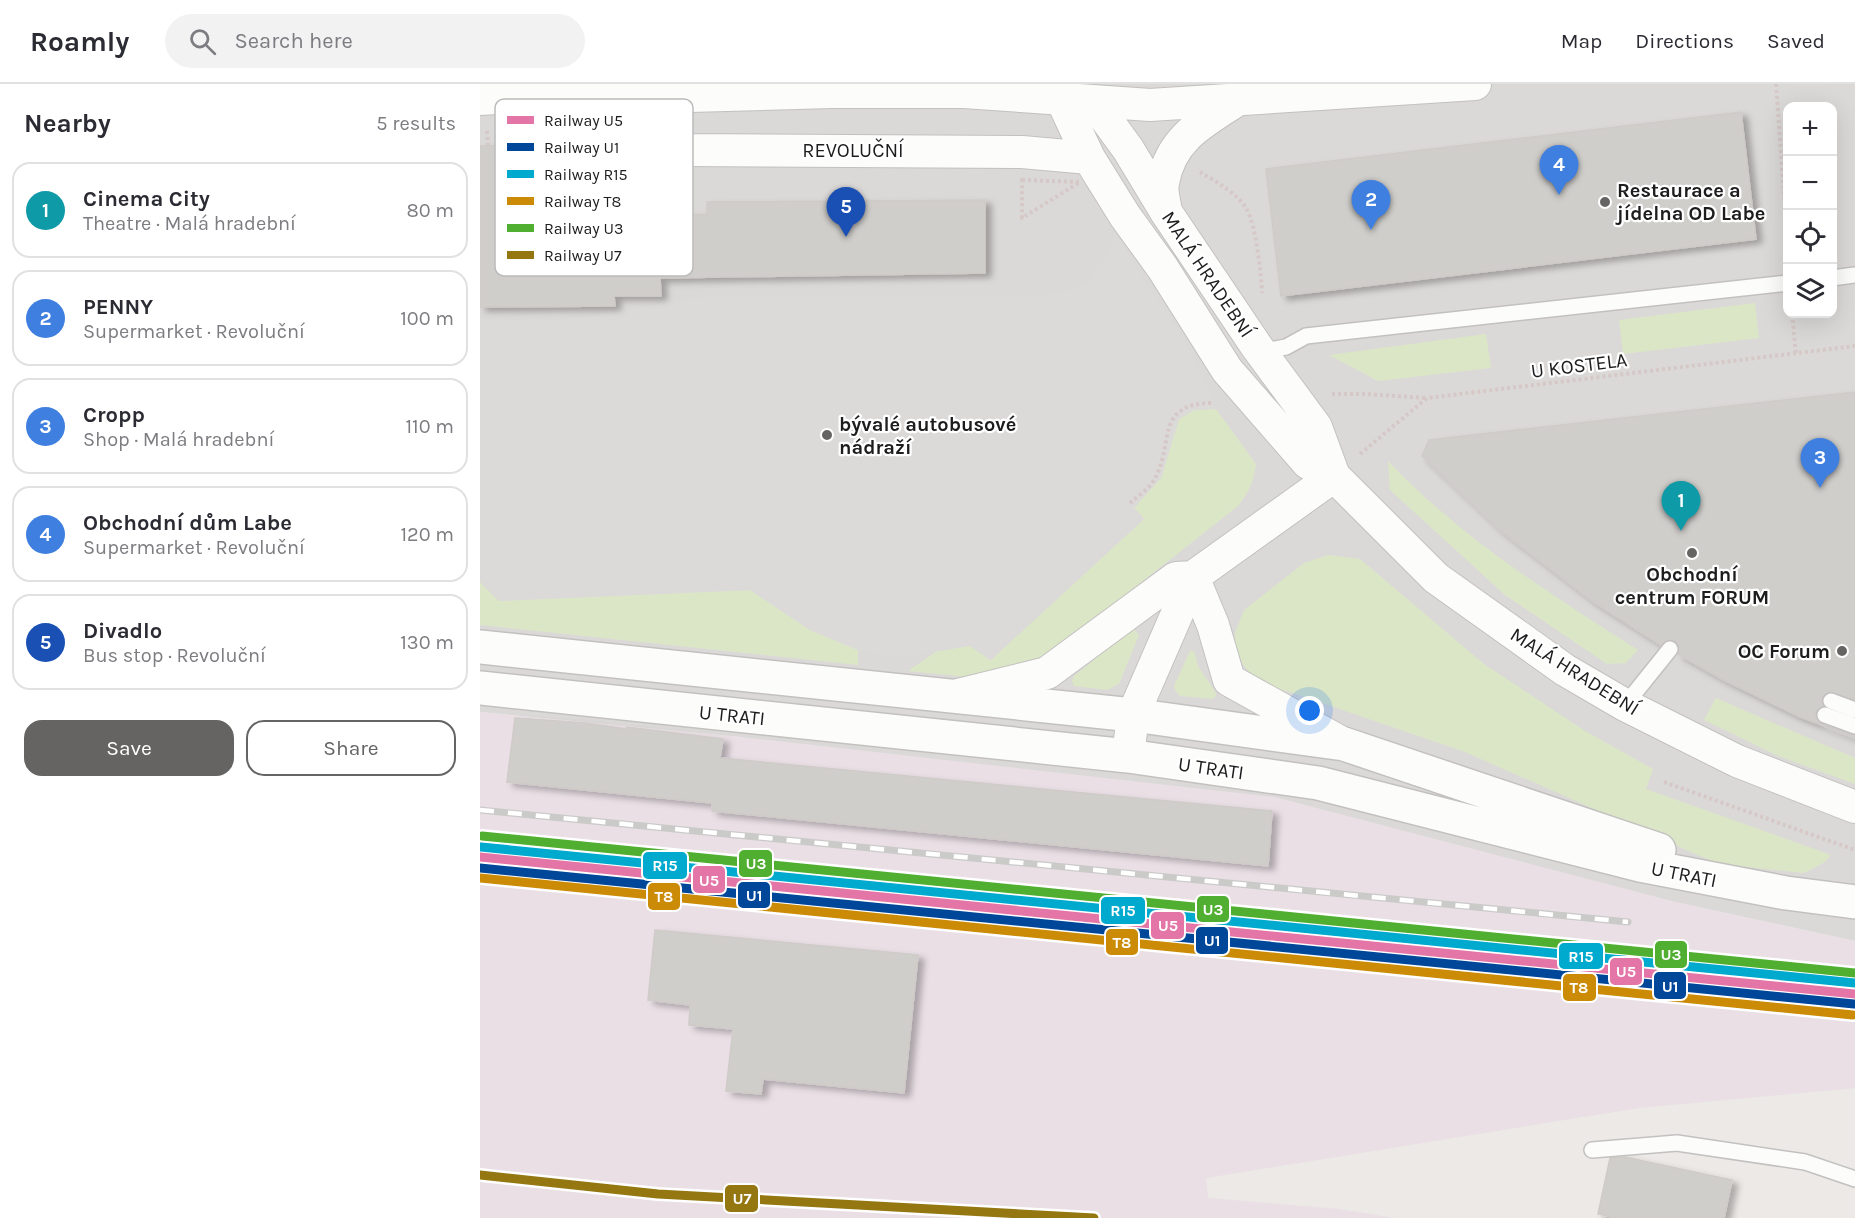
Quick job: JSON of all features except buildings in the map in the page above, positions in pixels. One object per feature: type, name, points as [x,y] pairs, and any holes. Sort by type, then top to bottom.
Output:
[{"type":"street","points":[[480,99],[564,89],[690,96],[832,92],[964,92],[1072,95],[1150,105],[1475,84]]},
{"type":"street","name":"REVOLUČNÍ","points":[[564,89],[582,99]]},
{"type":"street","points":[[1072,95],[1085,170]]},
{"type":"street","name":"MALÁ HRADEBNÍ","points":[[1072,95],[1128,149],[1166,212],[1257,347],[1316,427],[1334,476]]},
{"type":"street","points":[[1166,212],[1162,185],[1172,153],[1199,124],[1241,98]]},
{"type":"street","name":"REVOLUČNÍ","points":[[693,150],[1022,152],[1085,170]]},
{"type":"street","name":"MALÁ HRADEBNÍ","points":[[1085,170],[1227,370],[1308,463],[1334,476],[1436,578],[1565,670],[1625,705],[1737,761],[1855,807]]},
{"type":"street","name":"U TRATI","points":[[956,696],[1047,673],[1176,578],[1193,577],[1334,476]]},
{"type":"street","points":[[1128,756],[1133,715],[1193,577]]},
{"type":"street","name":"U TRATI","points":[[1193,577],[1213,625],[1228,680],[1344,744],[1786,893]]},
{"type":"street","name":"U TRATI","points":[[480,647],[1133,715],[1344,744]]},
{"type":"street","name":"U TRATI","points":[[480,688],[1128,756],[1318,783],[1640,865],[1786,893]]},
{"type":"street","points":[[1786,893],[1855,902]]},
{"type":"lane","points":[[1837,277],[1855,275]]},
{"type":"lane","points":[[1269,350],[1286,347],[1306,336],[1783,284]]},
{"type":"lane","points":[[1625,705],[1670,649]]},
{"type":"lane","points":[[1855,710],[1828,708],[1855,726]]},
{"type":"lane","points":[[1592,1149],[1677,1143],[1805,1162],[1855,1179]]},
{"type":"path","points":[[1776,84],[1785,210]]},
{"type":"path","points":[[1192,166],[1227,189],[1247,209],[1260,271],[1262,301]]},
{"type":"path","points":[[1022,180],[1022,218],[1085,170]]},
{"type":"path","points":[[1792,318],[1796,354]]},
{"type":"path","name":"U KOSTELA","points":[[1322,394],[1427,398],[1855,346]]},
{"type":"path","points":[[1334,476],[1427,398]]},
{"type":"path","points":[[1130,503],[1154,481],[1170,422],[1182,409],[1190,405],[1214,403]]},
{"type":"path","points":[[1664,782],[1855,850]]},
{"type":"shaded area","points":[[480,84],[1855,84],[1855,941],[1680,903],[741,737],[480,712]]},
{"type":"shaded area","name":"bývalé autobusové nádraží","points":[[1114,233],[1188,347],[1212,395],[1216,409],[1194,410],[1179,419],[1161,478],[1134,507],[1144,519],[990,660],[970,646],[896,658],[858,650],[810,630],[750,590],[499,601],[480,582],[480,320],[568,320],[704,297],[1041,296],[1086,286],[1110,249]]},
{"type":"shaded area","points":[[480,712],[741,737],[1275,797],[1680,903],[1855,941],[1855,1088],[1639,1108],[1206,1178],[1208,1198],[1339,1209],[1394,1218],[480,1218]]},
{"type":"green space","points":[[1755,303],[1759,338],[1623,354],[1619,320]]},
{"type":"green space","points":[[1486,334],[1491,368],[1378,381],[1329,355]]},
{"type":"green space","points":[[1216,409],[1256,464],[1250,487],[1238,506],[1035,666],[978,678],[908,671],[937,651],[970,646],[991,660],[1144,519],[1134,508],[1161,478],[1179,419],[1194,410]]},
{"type":"green space","points":[[1388,461],[1445,515],[1507,563],[1638,650],[1626,663],[1607,664],[1505,595],[1390,490]]},
{"type":"green space","points":[[1328,555],[1360,559],[1484,664],[1585,731],[1653,769],[1646,789],[1831,855],[1825,862],[1804,873],[1718,864],[1465,752],[1270,687],[1253,676],[1235,652],[1235,633],[1244,610],[1304,563]]},
{"type":"green space","points":[[480,582],[499,601],[750,590],[810,630],[858,650],[858,665],[480,625]]},
{"type":"green space","points":[[1133,628],[1139,635],[1119,684],[1107,690],[1074,686],[1072,681],[1074,676]]},
{"type":"green space","points":[[1190,651],[1194,651],[1199,668],[1215,691],[1216,695],[1213,699],[1180,696],[1175,690],[1174,686]]},
{"type":"green space","points":[[1716,698],[1855,758],[1855,784],[1778,756],[1704,720]]},
{"type":"railway","points":[[480,810],[1628,922]]},
{"type":"rail line","name":"U3","points":[[482,836],[1855,973]]},
{"type":"rail line","name":"R15","points":[[481,847],[1855,983]]},
{"type":"rail line","name":"U5","points":[[480,857],[1855,994]]},
{"type":"rail line","name":"U1","points":[[480,868],[1854,1004]]},
{"type":"rail line","name":"T8","points":[[480,878],[1853,1015]]},
{"type":"rail line","name":"U7","points":[[480,1175],[658,1194],[1094,1218]]},
{"type":"place","name":"Obchodní dům Labe","points":[[1559,195]]},
{"type":"place","name":"Restaurace a jídelna OD Labe","points":[[1605,202]]},
{"type":"place","name":"PENNY","points":[[1371,230]]},
{"type":"place","name":"Divadlo","points":[[846,237]]},
{"type":"place","name":"bývalé autobusové nádraží","points":[[827,435]]},
{"type":"place","name":"Cropp","points":[[1820,488]]},
{"type":"place","name":"Cinema City","points":[[1681,531]]},
{"type":"place","name":"Obchodní centrum FORUM","points":[[1692,553]]},
{"type":"place","name":"OC Forum","points":[[1842,651]]}]
